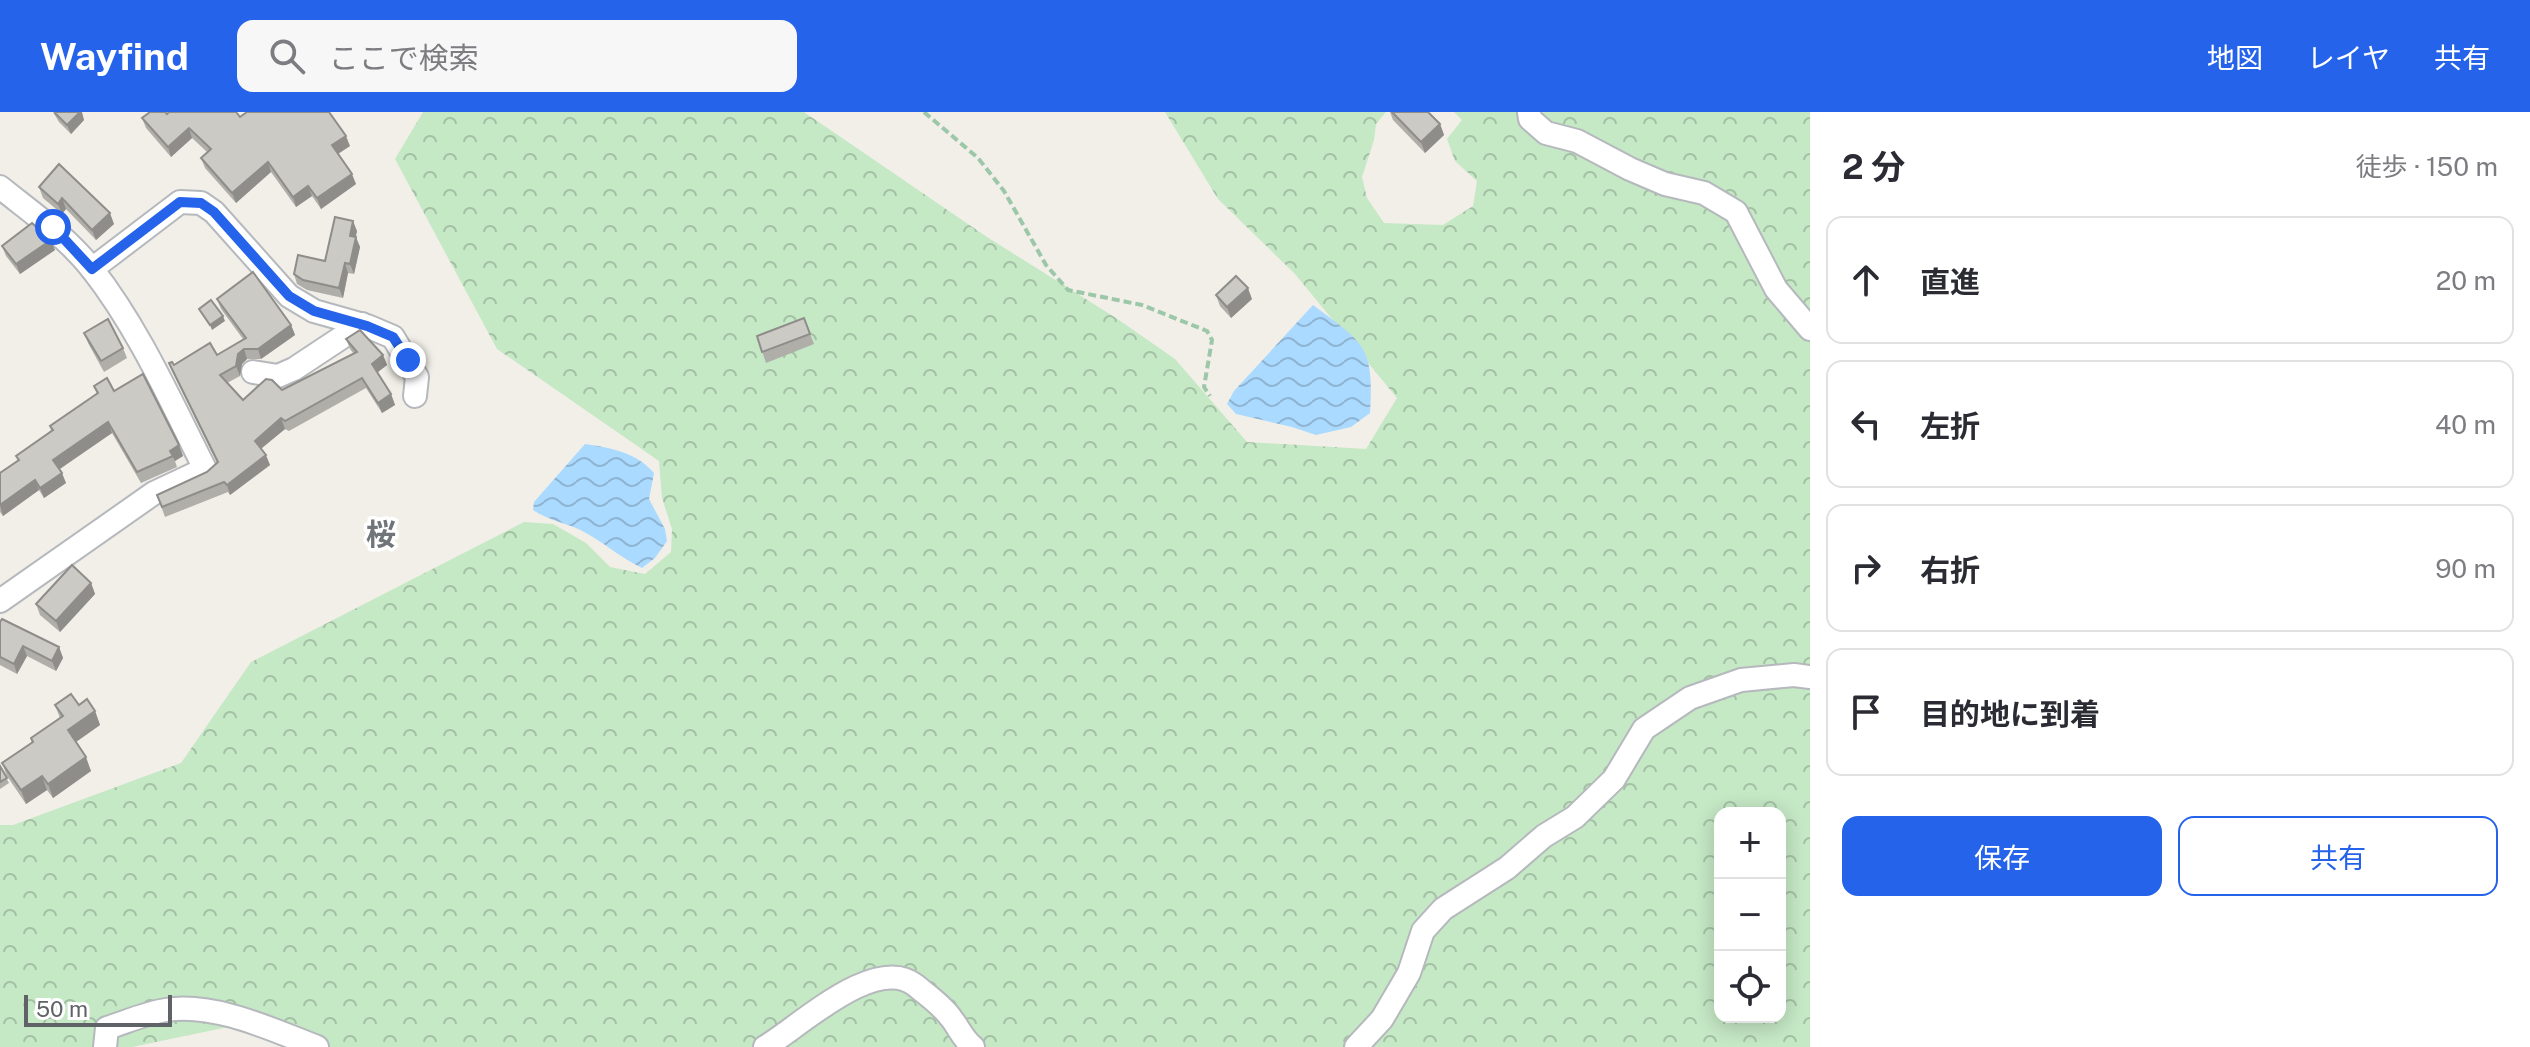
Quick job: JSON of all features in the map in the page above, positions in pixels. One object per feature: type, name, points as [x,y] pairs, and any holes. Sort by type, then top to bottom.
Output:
[{"type":"street","points":[[1529,112],[1530,119],[1546,133],[1577,141],[1665,184],[1704,193],[1736,212],[1776,289],[1810,329]]},
{"type":"street","points":[[0,187],[53,227],[92,269],[151,365],[205,469],[154,493],[0,601]]},
{"type":"street","points":[[92,269],[180,202],[201,203],[214,212],[289,296],[314,311],[362,324],[393,337],[417,377],[415,396]]},
{"type":"street","points":[[253,372],[278,376],[286,373],[362,324]]},
{"type":"street","points":[[1356,1047],[1382,1019],[1409,973],[1423,931],[1443,909],[1507,868],[1544,836],[1575,817],[1614,779],[1644,729],[1690,698],[1741,680],[1794,675],[1810,677]]},
{"type":"street","points":[[765,1047],[861,984],[887,976],[911,982],[949,1015],[973,1047]]},
{"type":"street","points":[[105,1047],[107,1028],[167,1010],[200,1009],[251,1022],[317,1047]]},
{"type":"path","points":[[924,112],[978,158],[1004,191],[1046,265],[1068,290],[1142,305],[1207,331],[1212,340],[1204,387],[1210,396]]},
{"type":"green space","points":[[423,112],[804,112],[987,237],[1175,359],[1247,442],[1366,449],[1397,398],[1295,274],[1218,199],[1165,112],[1386,112],[1376,124],[1362,177],[1367,198],[1384,223],[1443,225],[1473,206],[1477,181],[1455,161],[1447,139],[1462,120],[1454,112],[1810,112],[1810,1047],[288,1047],[228,1027],[132,1047],[0,1047],[0,825],[13,825],[181,763],[251,662],[524,522],[553,524],[586,543],[610,567],[645,574],[671,552],[672,529],[662,498],[659,461],[497,349],[395,159]]},
{"type":"water","points":[[1313,305],[1344,329],[1362,348],[1370,373],[1370,413],[1351,427],[1316,435],[1236,414],[1227,404],[1234,391]]},
{"type":"water","points":[[585,444],[614,449],[631,456],[654,473],[649,499],[665,529],[667,541],[655,558],[642,568],[586,533],[533,510],[534,502]]},
{"type":"building","points":[[56,112],[80,112],[67,125]]},
{"type":"building","points":[[150,112],[236,112],[240,117],[247,112],[329,112],[346,136],[332,145],[352,174],[317,198],[308,186],[293,197],[268,162],[232,193],[201,158],[211,149],[189,128],[168,147],[142,118]]},
{"type":"building","points":[[1392,112],[1428,112],[1440,124],[1421,142]]},
{"type":"building","points":[[59,164],[110,213],[92,230],[62,198],[58,204],[39,187]]},
{"type":"building","points":[[335,217],[353,221],[350,236],[356,237],[350,264],[345,263],[339,288],[303,280],[294,274],[298,255],[325,261]]},
{"type":"building","points":[[32,223],[51,240],[16,264],[2,246]]},
{"type":"building","points":[[253,272],[291,325],[258,349],[244,349],[238,354],[236,366],[220,375],[243,400],[266,379],[272,380],[282,390],[357,352],[346,339],[360,330],[383,355],[372,364],[391,394],[378,403],[362,378],[285,421],[281,418],[255,441],[266,455],[227,485],[224,482],[162,507],[157,495],[207,472],[218,462],[169,363],[174,365],[210,343],[217,355],[246,338],[217,299]]},
{"type":"building","points":[[1236,276],[1248,288],[1227,307],[1216,295]]},
{"type":"building","points":[[211,300],[223,316],[210,325],[199,309]]},
{"type":"building","points":[[804,318],[810,334],[762,352],[757,336]]},
{"type":"building","points":[[108,319],[123,348],[101,361],[84,333]]},
{"type":"building","points":[[143,374],[179,445],[170,451],[173,456],[137,472],[108,422],[53,460],[62,473],[40,488],[35,480],[0,505],[0,473],[19,460],[16,456],[53,430],[50,426],[98,393],[94,386],[107,378],[114,391]]},
{"type":"building","points":[[72,565],[91,583],[56,621],[36,604]]},
{"type":"building","points":[[2,619],[59,647],[52,661],[23,646],[14,664],[0,657]]},
{"type":"building","points":[[71,694],[79,705],[87,699],[95,711],[68,730],[86,757],[48,784],[42,776],[21,790],[2,763],[63,716],[55,705]]},
{"type":"building","points":[[0,766],[7,778],[0,782]]},
{"type":"district","name":"桜","points":[[381,534]]},
{"type":"route","points":[[53,227],[92,269],[180,202],[201,203],[214,212],[289,296],[314,311],[393,337],[408,360]]}]
